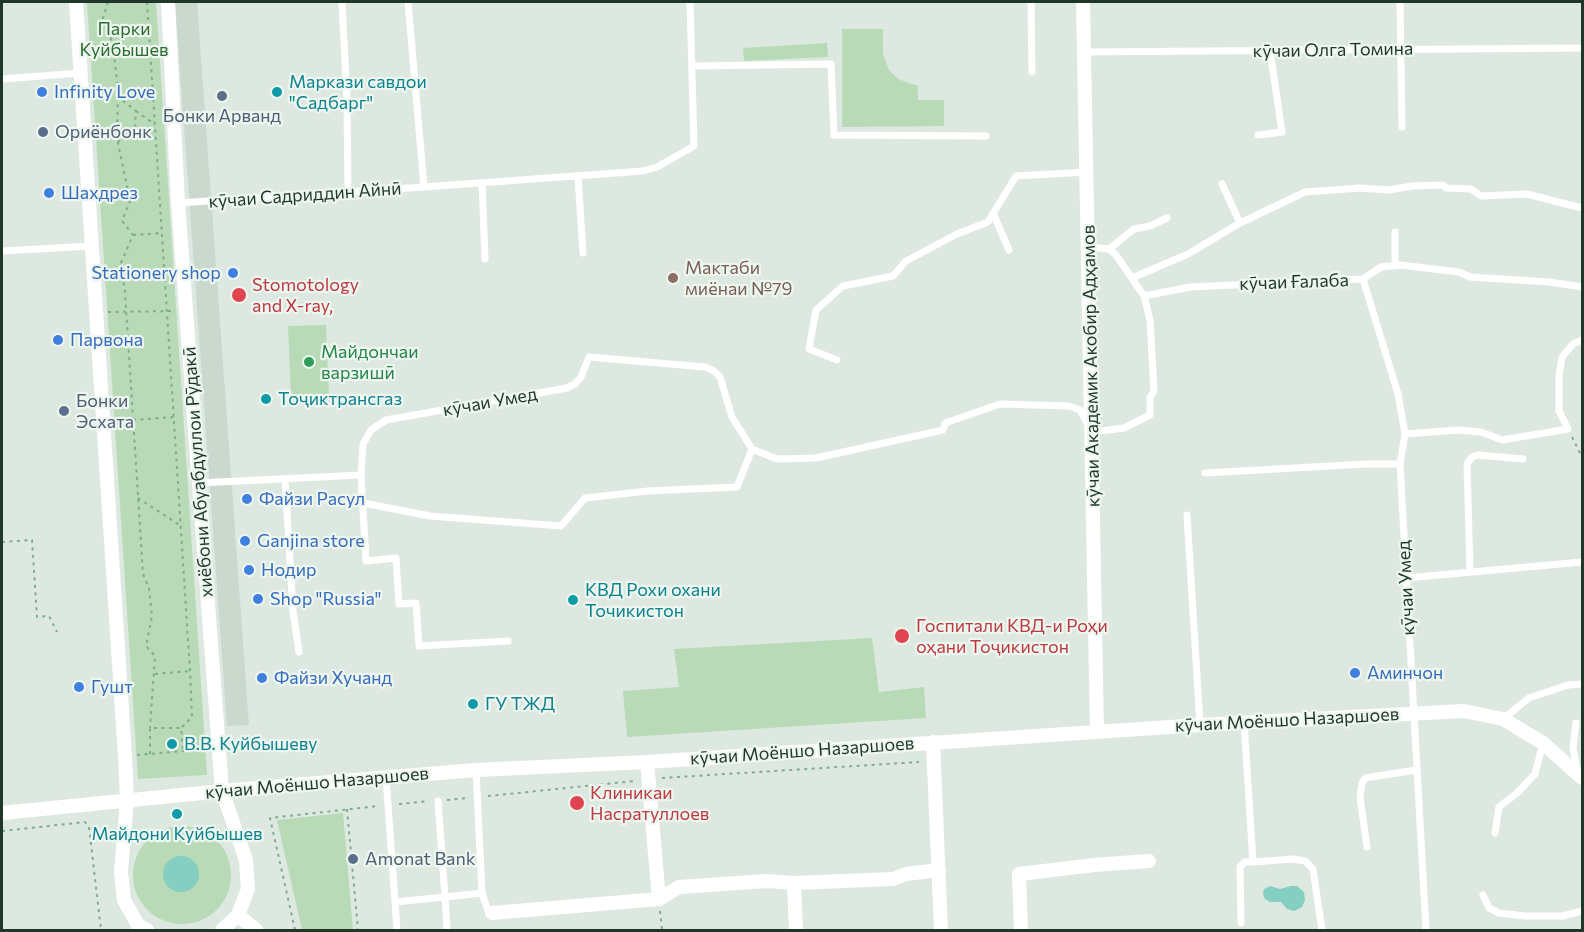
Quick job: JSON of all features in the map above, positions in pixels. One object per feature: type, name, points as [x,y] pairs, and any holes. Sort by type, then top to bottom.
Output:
[{"type":"street","points":[[76,2],[98,312],[125,756],[127,800],[121,872],[124,900],[140,929]]},
{"type":"street","name":"хиёбони Абуабдуллои Рӯдакӣ","points":[[168,2],[178,203],[222,791],[246,860],[248,889],[238,915],[222,930]]},
{"type":"street","name":"кӯчаи Академик Акобир Адҳамов","points":[[1083,2],[1097,731]]},
{"type":"street","name":"кӯчаи Моёншо Назаршоев","points":[[2,813],[222,791],[476,770],[647,762],[1413,712],[1464,711],[1503,718],[1543,743],[1580,776]]},
{"type":"street","points":[[933,742],[941,930]]},
{"type":"street","points":[[647,762],[659,899]]},
{"type":"street","points":[[1021,930],[1019,874],[1149,861]]},
{"type":"street","points":[[492,913],[659,899],[679,887],[767,881],[795,883],[893,879],[906,874],[939,870]]},
{"type":"street","points":[[795,883],[796,930]]},
{"type":"street","points":[[238,915],[256,930]]},
{"type":"lane","points":[[342,2],[347,100],[348,193]]},
{"type":"lane","name":"кӯчаи Садриддин Айнӣ","points":[[178,203],[424,188],[408,2]]},
{"type":"lane","points":[[424,188],[643,171],[657,167],[694,146],[690,2]]},
{"type":"lane","points":[[1031,2],[1032,72]]},
{"type":"lane","points":[[1400,2],[1402,127]]},
{"type":"lane","name":"кӯчаи Олга Томина","points":[[1083,52],[1582,48]]},
{"type":"lane","points":[[1258,135],[1282,132],[1270,51]]},
{"type":"lane","points":[[693,66],[831,64],[834,135],[986,136]]},
{"type":"lane","points":[[2,79],[81,73]]},
{"type":"lane","points":[[837,360],[809,349],[816,310],[843,286],[893,276],[906,261],[957,234],[987,222],[1016,176],[1087,172]]},
{"type":"lane","points":[[578,176],[583,253]]},
{"type":"lane","points":[[482,183],[485,259]]},
{"type":"lane","points":[[1222,184],[1240,223]]},
{"type":"lane","points":[[1132,278],[1188,254],[1240,223],[1305,192],[1360,188],[1389,190],[1412,186],[1443,185],[1446,188],[1471,189],[1481,196],[1527,194],[1582,208]]},
{"type":"lane","points":[[993,213],[1009,250]]},
{"type":"lane","points":[[1108,249],[1134,229],[1150,226],[1167,218]]},
{"type":"lane","points":[[1395,232],[1395,266]]},
{"type":"lane","points":[[2,251],[93,246]]},
{"type":"lane","points":[[363,503],[430,516],[561,526],[585,498],[648,491],[737,487],[752,449],[777,459],[816,458],[943,430],[945,423],[1000,404],[1069,406],[1080,410],[1092,432],[1124,428],[1150,415],[1150,398],[1154,391],[1150,320],[1144,296],[1116,255],[1108,249],[1089,247]]},
{"type":"lane","name":"кӯчаи Ғалаба","points":[[1144,296],[1190,287],[1363,279],[1381,267],[1395,266],[1459,272],[1470,277],[1549,282],[1582,287]]},
{"type":"lane","name":"кӯчаи Умед","points":[[1363,279],[1398,394],[1405,434],[1400,464],[1426,930]]},
{"type":"lane","points":[[1405,434],[1457,430],[1481,432],[1502,440],[1568,429],[1560,411],[1559,376],[1562,357],[1574,344],[1582,340]]},
{"type":"lane","name":"кӯчаи Умед","points":[[361,475],[363,444],[371,430],[386,420],[567,388],[575,384],[581,376],[589,357],[705,367],[714,371],[720,377],[732,417],[752,449]]},
{"type":"lane","points":[[1470,571],[1467,464],[1472,457],[1478,455],[1523,459]]},
{"type":"lane","points":[[1205,473],[1400,464]]},
{"type":"lane","points":[[198,483],[361,475],[366,561],[396,558],[399,604],[416,603],[419,646],[508,641]]},
{"type":"lane","points":[[285,479],[293,611],[299,652]]},
{"type":"lane","points":[[1187,515],[1200,725]]},
{"type":"lane","points":[[1406,578],[1582,562]]},
{"type":"lane","points":[[1503,718],[1529,698],[1582,684]]},
{"type":"lane","points":[[1244,722],[1252,862]]},
{"type":"lane","points":[[1576,723],[1573,748],[1580,776]]},
{"type":"lane","points":[[1495,833],[1499,807],[1517,793],[1535,774],[1543,743]]},
{"type":"lane","points":[[476,770],[482,893],[487,908],[492,913]]},
{"type":"lane","points":[[1367,847],[1360,797],[1365,778],[1416,770]]},
{"type":"lane","points":[[386,777],[397,930]]},
{"type":"lane","points":[[438,801],[447,930]]},
{"type":"lane","points":[[1241,923],[1240,867],[1245,862],[1293,859],[1305,861],[1313,869],[1322,930]]},
{"type":"lane","points":[[395,902],[482,893]]},
{"type":"lane","points":[[1483,895],[1489,908],[1499,914],[1563,916],[1582,911]]},
{"type":"path","points":[[108,2],[103,18],[113,45],[118,142],[130,201],[122,221],[133,235]]},
{"type":"path","points":[[147,2],[192,717],[181,728],[150,728]]},
{"type":"path","points":[[117,96],[155,124]]},
{"type":"path","points":[[118,142],[135,126],[136,111]]},
{"type":"path","points":[[133,235],[162,233]]},
{"type":"path","points":[[133,235],[122,263],[143,574],[149,588],[152,616],[146,646],[155,656],[150,754]]},
{"type":"path","points":[[98,312],[186,311]]},
{"type":"path","points":[[133,420],[174,417]]},
{"type":"path","points":[[1568,429],[1582,457]]},
{"type":"path","points":[[138,498],[181,526]]},
{"type":"path","points":[[2,542],[32,540],[38,617],[49,616],[57,632]]},
{"type":"path","points":[[155,674],[190,671]]},
{"type":"path","points":[[181,728],[183,751]]},
{"type":"path","points":[[125,756],[219,748]]},
{"type":"path","points":[[295,930],[270,818],[388,804],[648,779],[934,761]]},
{"type":"path","points":[[347,809],[358,930]]},
{"type":"path","points":[[2,831],[84,822],[89,827],[101,930]]},
{"type":"path","points":[[659,899],[662,930]]},
{"type":"shaded area","points":[[175,2],[197,2],[249,725],[227,726]]},
{"type":"green space","name":"Парки Куйбышев","points":[[87,2],[156,2],[207,775],[138,779]]},
{"type":"green space","points":[[842,29],[883,29],[883,54],[889,70],[898,79],[918,86],[918,100],[944,100],[944,126],[842,127]]},
{"type":"green space","points":[[827,43],[828,57],[744,61],[743,48]]},
{"type":"green space","name":"Майдончаи варзишӣ","points":[[326,325],[329,397],[291,399],[288,326]]},
{"type":"green space","points":[[872,638],[879,692],[924,687],[926,718],[627,737],[623,691],[679,687],[674,649]]},
{"type":"green space","points":[[343,813],[353,930],[302,930],[277,820]]},
{"type":"green space","points":[[182,826],[201,829],[217,840],[228,856],[231,875],[228,894],[217,910],[201,921],[182,924],[163,921],[147,910],[136,894],[133,875],[136,856],[147,840],[163,829]]},
{"type":"water","points":[[181,856],[194,861],[199,874],[194,887],[181,892],[168,887],[163,874],[168,861]]},
{"type":"water","points":[[1270,886],[1280,889],[1297,886],[1304,892],[1305,900],[1302,907],[1294,911],[1287,909],[1281,902],[1270,902],[1265,899],[1264,889]]},
{"type":"place","name":"Infinity Love","points":[[42,92]]},
{"type":"place","name":"Маркази савдои \"Садбарг\"","points":[[277,92]]},
{"type":"place","name":"Бонки Арванд","points":[[222,96]]},
{"type":"place","name":"Ориёнбонк","points":[[43,132]]},
{"type":"place","name":"Шахдрез","points":[[49,193]]},
{"type":"place","name":"Stationery shop","points":[[233,273]]},
{"type":"place","name":"Мактаби миёнаи №79","points":[[673,278]]},
{"type":"place","name":"Stomotology and X-ray,","points":[[239,295]]},
{"type":"place","name":"Парвона","points":[[58,340]]},
{"type":"place","name":"Майдончаи варзишӣ","points":[[309,362]]},
{"type":"place","name":"Тоҷиктрансгаз","points":[[266,399]]},
{"type":"place","name":"Бонки Эсхата","points":[[64,411]]},
{"type":"place","name":"Файзи Расул","points":[[247,499]]},
{"type":"place","name":"Ganjina store","points":[[245,541]]},
{"type":"place","name":"Нодир","points":[[249,570]]},
{"type":"place","name":"Shop \"Russia\"","points":[[258,599]]},
{"type":"place","name":"КВД Рохи охани Точикистон","points":[[573,600]]},
{"type":"place","name":"Госпитали КВД-и Роҳи оҳани Тоҷикистон","points":[[902,636]]},
{"type":"place","name":"Аминчон","points":[[1355,673]]},
{"type":"place","name":"Файзи Хучанд","points":[[262,678]]},
{"type":"place","name":"Гушт","points":[[79,687]]},
{"type":"place","name":"ГУ ТЖД","points":[[473,704]]},
{"type":"place","name":"В.В. Куйбышеву","points":[[172,744]]},
{"type":"place","name":"Клиникаи Насратуллоев","points":[[577,803]]},
{"type":"place","name":"Майдони Куйбышев","points":[[177,814]]},
{"type":"place","name":"Amonat Bank","points":[[353,859]]}]
